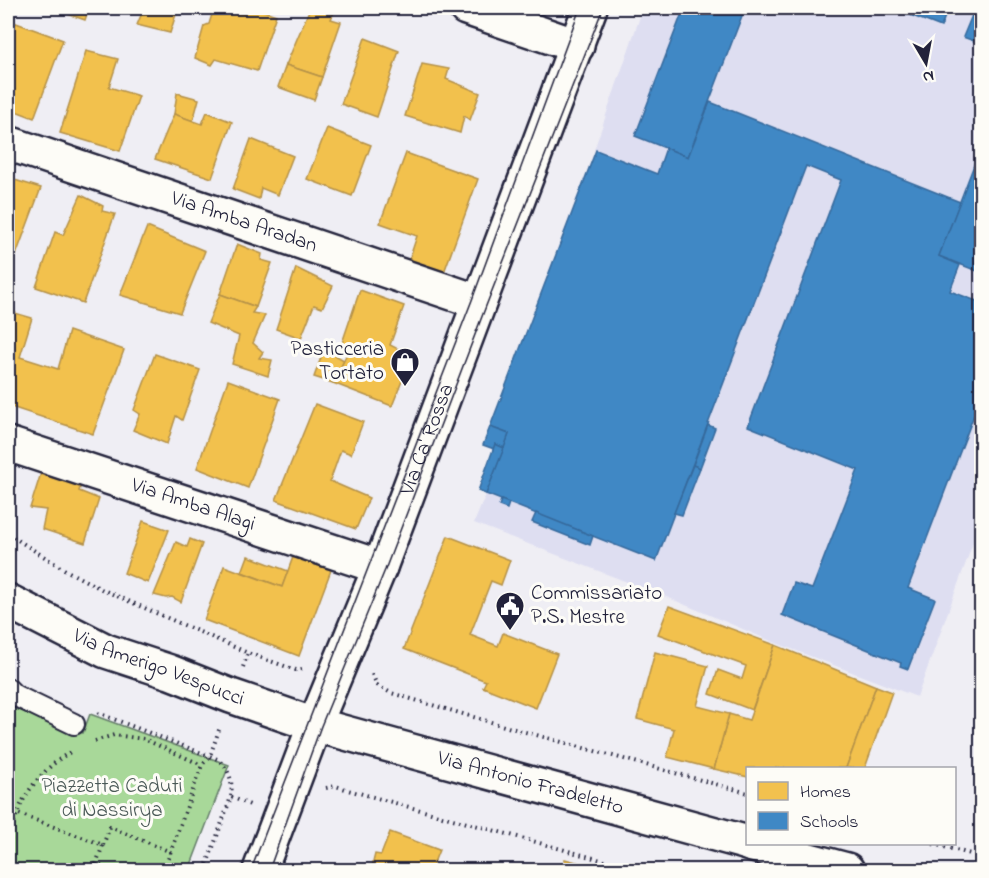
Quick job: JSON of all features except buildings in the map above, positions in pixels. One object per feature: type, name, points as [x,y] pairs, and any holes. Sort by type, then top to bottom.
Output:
[{"type":"street","points":[[466,8],[576,46]]},
{"type":"street","name":"Via Ca' Rossa","points":[[260,870],[315,724],[380,567],[590,8]]},
{"type":"street","name":"Via Amba Aradan","points":[[8,143],[479,302]]},
{"type":"street","name":"Via Amba Alagi","points":[[8,444],[380,567]]},
{"type":"street","name":"Via Amerigo Vespucci","points":[[8,601],[106,651],[315,724]]},
{"type":"street","name":"Via Antonio Fradeletto","points":[[315,724],[746,842]]},
{"type":"street","name":"Via Antonio Fradeletto","points":[[755,845],[847,870]]},
{"type":"lane","points":[[8,689],[14,695],[74,724]]},
{"type":"path","points":[[8,534],[58,566],[103,590],[248,653],[245,663]]},
{"type":"path","points":[[383,689],[518,730],[746,793]]},
{"type":"path","points":[[89,710],[210,756],[222,763],[229,773],[232,798],[205,870]]},
{"type":"path","points":[[93,741],[114,735],[144,739],[202,765]]},
{"type":"path","points":[[10,870],[8,854],[20,804],[35,780],[58,759],[74,749]]},
{"type":"path","points":[[164,870],[202,765],[210,756]]},
{"type":"path","points":[[348,790],[637,870]]},
{"type":"path","points":[[8,810],[103,845]]},
{"type":"path","points":[[112,870],[96,864],[110,827],[171,852]]},
{"type":"path","points":[[940,845],[981,857]]},
{"type":"shaded area","points":[[643,8],[981,8],[981,521],[917,697],[474,523],[486,494],[478,491],[493,450],[483,445],[595,150]]},
{"type":"green space","name":"Piazzetta Caduti di Nassirya","points":[[8,706],[83,733],[90,714],[229,765],[189,870],[8,870]]},
{"type":"tram line","points":[[251,870],[472,300],[580,8]]},
{"type":"tram line","points":[[269,870],[321,726],[385,570],[603,8]]},
{"type":"place","name":"Pasticceria Tortato","points":[[405,388]]},
{"type":"place","name":"Commissariato P.S. Mestre","points":[[510,632]]}]
